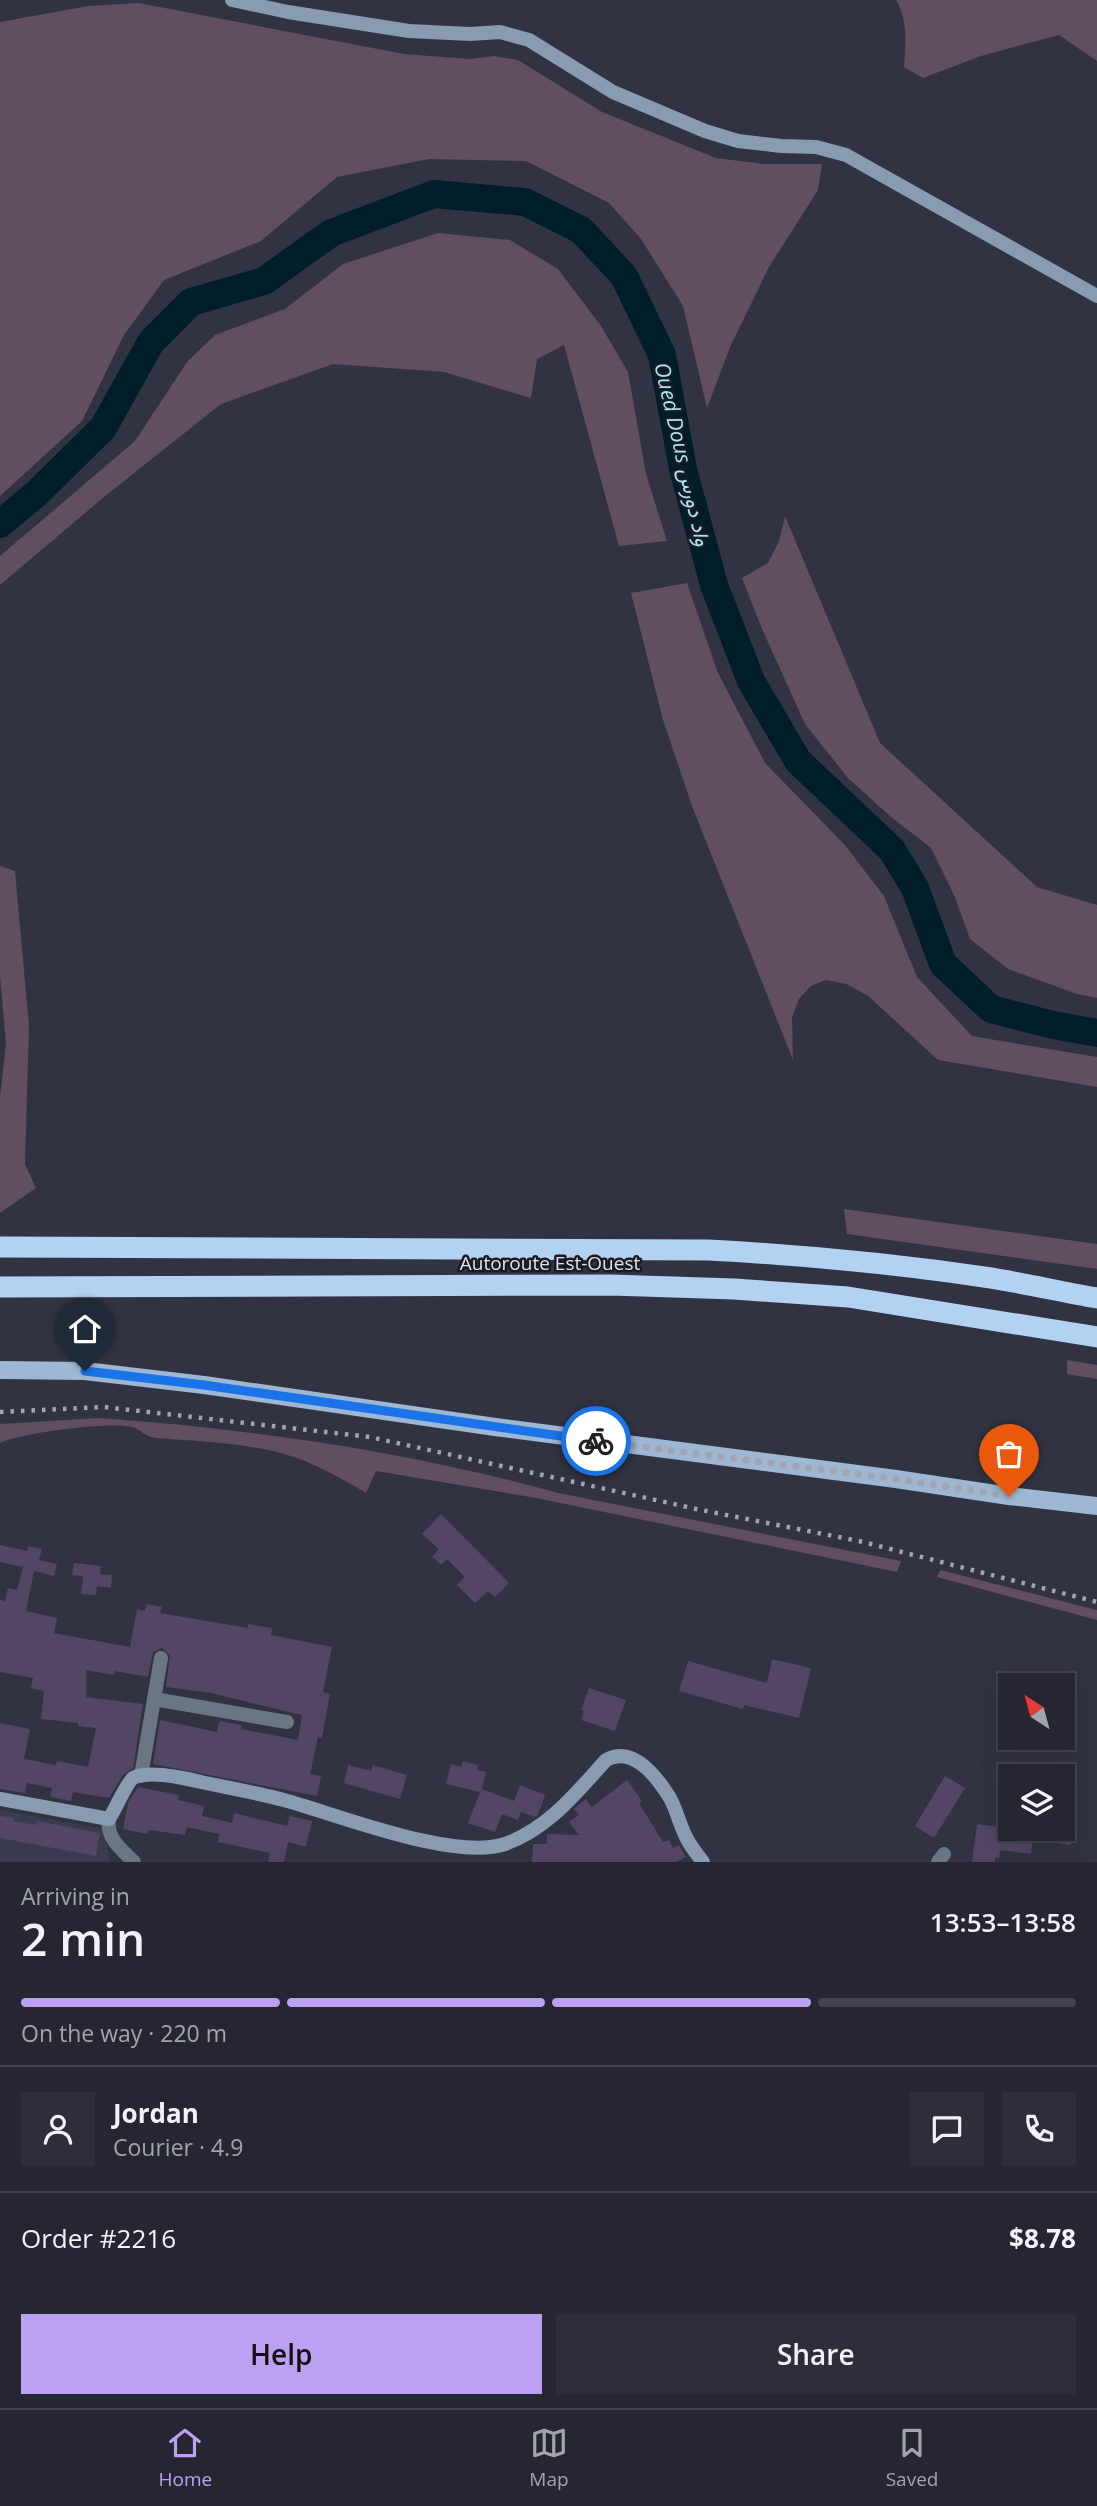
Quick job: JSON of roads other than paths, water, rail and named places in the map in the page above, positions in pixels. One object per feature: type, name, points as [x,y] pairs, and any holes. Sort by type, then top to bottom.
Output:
[{"type":"highway","name":"Autoroute Est-Ouest","points":[[0,1247],[708,1250],[806,1255],[921,1269],[991,1278],[1097,1298]]},
{"type":"highway","name":"Autoroute Est-Ouest","points":[[0,1287],[611,1285],[734,1289],[848,1297],[1097,1337]]},
{"type":"main road","points":[[0,1370],[85,1371],[204,1385],[495,1427],[1097,1506]]},
{"type":"street","points":[[232,0],[409,32],[500,32],[529,40],[612,92],[705,131],[737,141],[816,147],[846,155],[1097,296]]},
{"type":"street","points":[[141,1776],[161,1658]]},
{"type":"street","points":[[154,1699],[287,1722]]},
{"type":"street","points":[[134,1862],[111,1838],[108,1827],[109,1819],[119,1805],[128,1783],[141,1776],[176,1776],[282,1800],[444,1846],[482,1848],[502,1845],[535,1830],[551,1818],[606,1760],[623,1754],[647,1768],[670,1798],[688,1841],[704,1862]]},
{"type":"street","points":[[0,1798],[109,1819]]},
{"type":"waterway","name":"Oued Dous واد دورس","points":[[0,524],[37,493],[103,428],[151,342],[191,302],[264,281],[331,233],[434,194],[525,202],[581,230],[624,276],[662,355],[683,469],[714,585],[751,681],[798,761],[892,850],[915,888],[943,964],[991,1009],[1097,1033]]},
{"type":"railway","points":[[0,1412],[104,1407],[370,1437],[701,1510],[859,1541],[1097,1602]]}]
